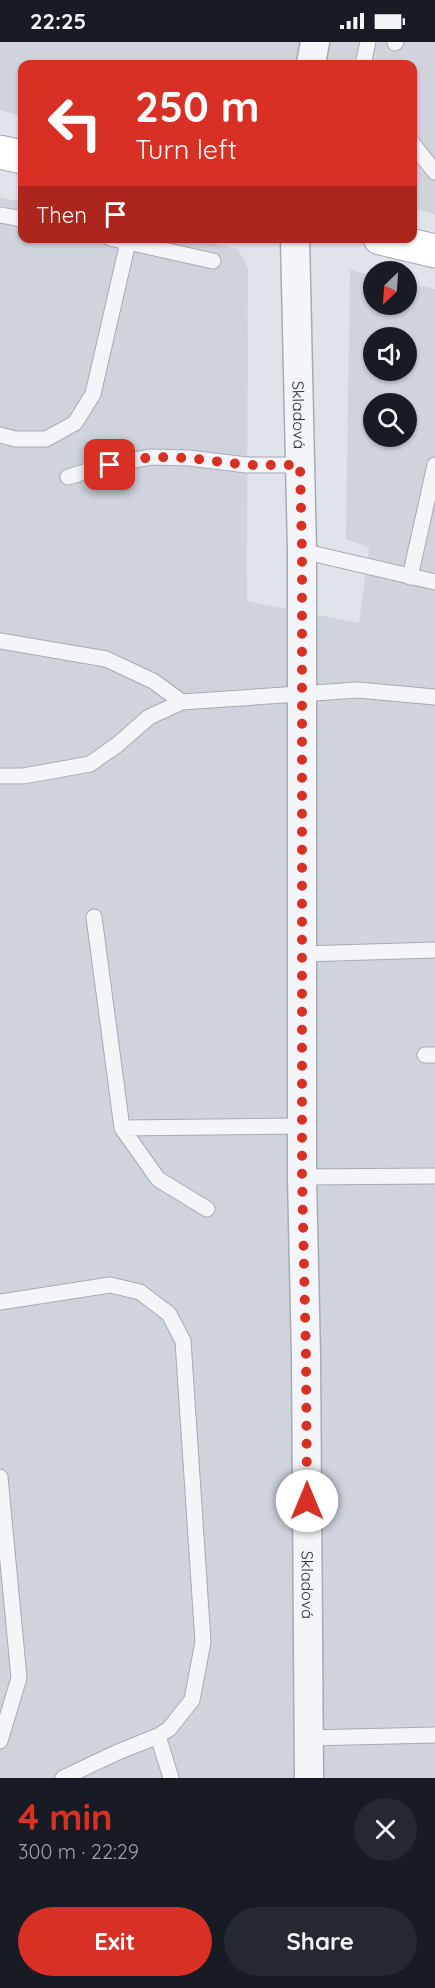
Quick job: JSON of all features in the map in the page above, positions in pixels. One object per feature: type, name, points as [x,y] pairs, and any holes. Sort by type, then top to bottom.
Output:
[{"type":"main road","points":[[0,152],[18,156]]},
{"type":"main road","points":[[401,243],[435,251]]},
{"type":"street","points":[[312,60],[315,42]]},
{"type":"street","name":"Skladová","points":[[295,243],[302,551],[302,1176],[306,1356],[309,1778]]},
{"type":"lane","points":[[364,60],[368,42]]},
{"type":"lane","points":[[417,149],[435,172]]},
{"type":"lane","points":[[0,215],[18,218]]},
{"type":"lane","points":[[0,435],[15,439],[46,439],[75,423],[93,394],[128,243]]},
{"type":"lane","points":[[132,243],[213,261]]},
{"type":"lane","points":[[68,477],[110,465],[151,457],[189,458],[247,465],[300,465]]},
{"type":"lane","points":[[411,577],[435,465]]},
{"type":"lane","points":[[302,551],[435,582]]},
{"type":"lane","points":[[0,641],[106,659],[153,681],[182,702]]},
{"type":"lane","points":[[0,776],[23,776],[90,764],[149,717],[182,702],[358,690],[435,697]]},
{"type":"lane","points":[[94,917],[122,1128],[158,1179],[207,1209]]},
{"type":"lane","points":[[302,954],[435,950]]},
{"type":"lane","points":[[122,1128],[302,1126]]},
{"type":"lane","points":[[302,1176],[435,1176]]},
{"type":"lane","points":[[0,1302],[110,1285],[140,1292],[169,1314],[183,1341],[203,1642],[192,1700],[169,1729],[158,1736],[80,1774],[63,1778]]},
{"type":"lane","points":[[0,1477],[19,1678],[0,1741]]},
{"type":"lane","points":[[308,1738],[435,1735]]},
{"type":"lane","points":[[158,1736],[161,1778]]},
{"type":"lane","points":[[158,1736],[171,1778]]},
{"type":"shaded area","points":[[0,42],[435,42],[435,214],[417,209],[417,60],[18,60],[18,115],[0,110]]},
{"type":"shaded area","points":[[0,197],[18,201],[18,243],[211,243],[238,249],[248,268],[247,601],[359,623],[369,548],[346,539],[350,270],[363,273],[363,315],[417,315],[417,285],[435,289],[435,1778],[0,1778]]},
{"type":"route","points":[[110,465],[151,457],[189,458],[247,465],[300,465],[302,1176],[307,1501]]}]
